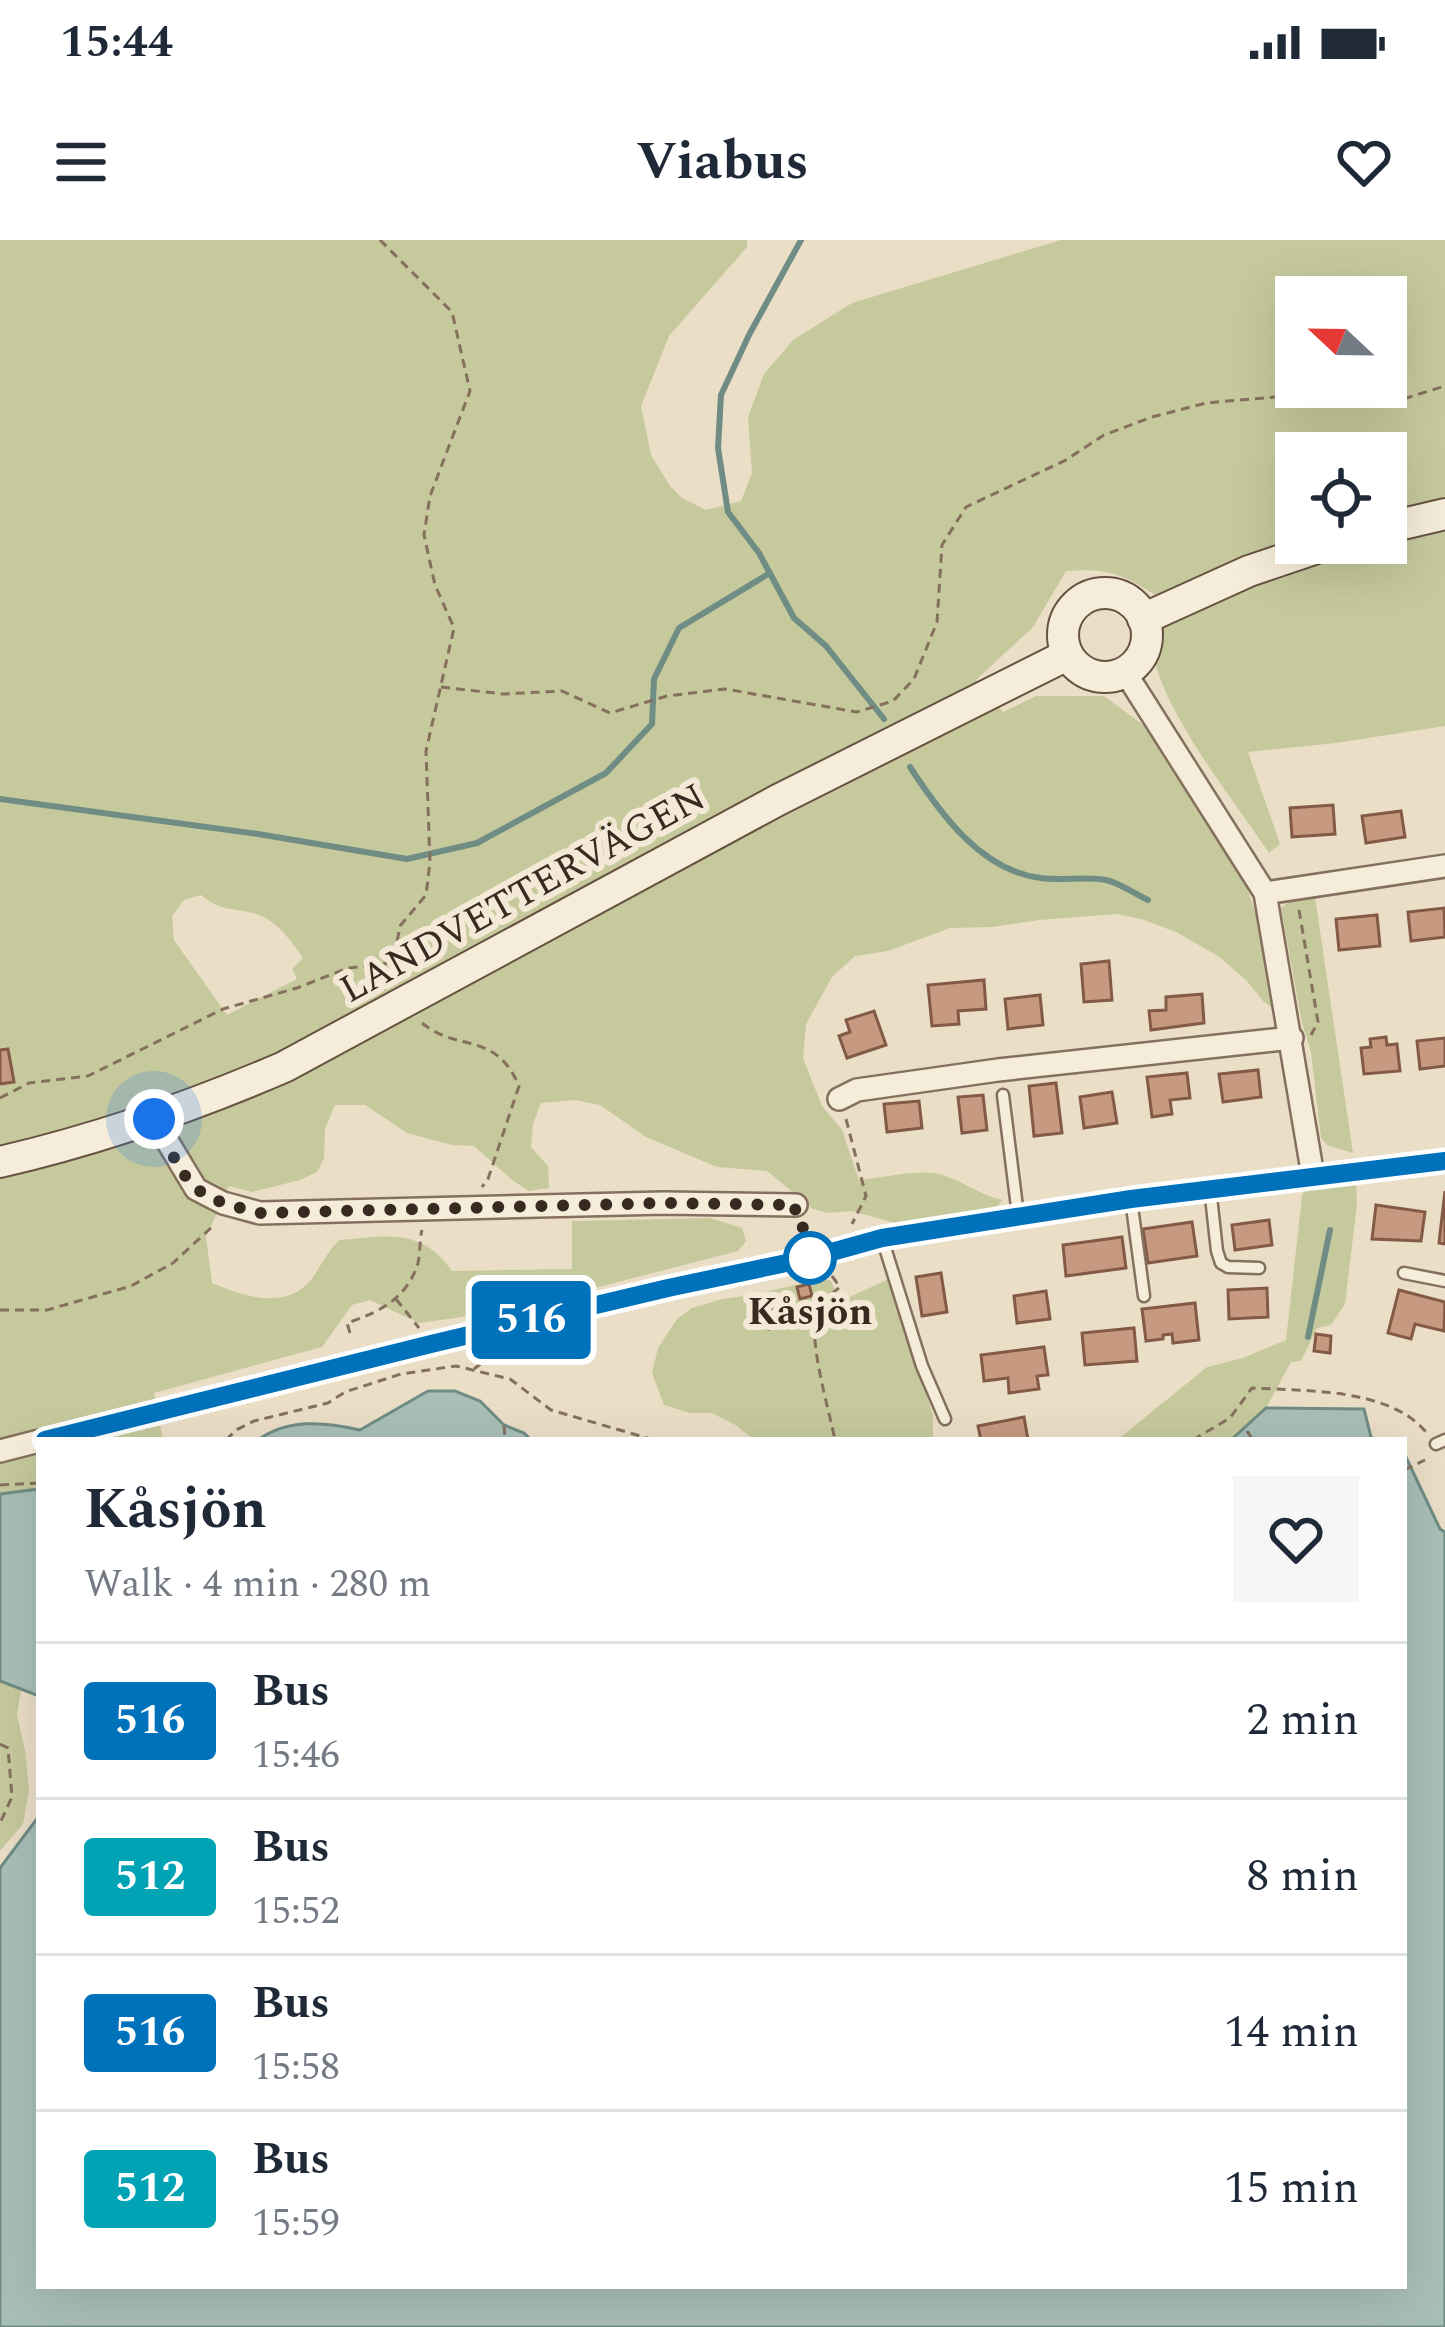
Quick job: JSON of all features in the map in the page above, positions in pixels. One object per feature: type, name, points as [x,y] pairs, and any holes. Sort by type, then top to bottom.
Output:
[{"type":"street","points":[[1407,523],[1445,514]]},
{"type":"street","points":[[1144,619],[1275,563]]},
{"type":"street","points":[[1120,596],[1144,619],[1147,639],[1143,652],[1125,672],[1093,676],[1067,655],[1065,622],[1087,597],[1120,596]]},
{"type":"street","name":"LANDVETTERVÄGEN","points":[[0,1162],[154,1119],[284,1067],[778,800],[1067,655]]},
{"type":"street","points":[[1125,672],[1265,893],[1313,1176]]},
{"type":"street","points":[[1265,893],[1445,866]]},
{"type":"street","points":[[839,1099],[857,1090],[998,1070],[1292,1038]]},
{"type":"street","points":[[154,1119],[196,1189],[223,1203],[260,1213],[664,1203],[796,1205]]},
{"type":"street","points":[[58,1437],[882,1238],[1210,1188],[1445,1161]]},
{"type":"street","points":[[0,1451],[36,1442]]},
{"type":"lane","points":[[1003,1095],[1018,1215]]},
{"type":"lane","points":[[1210,1188],[1221,1263],[1259,1268]]},
{"type":"lane","points":[[1131,1199],[1144,1296]]},
{"type":"lane","points":[[882,1238],[922,1366],[945,1419]]},
{"type":"lane","points":[[1404,1274],[1445,1281]]},
{"type":"path","points":[[380,240],[452,312],[470,391],[430,496],[424,535],[435,585],[454,628],[426,751],[430,862],[426,895],[400,926],[393,963],[398,985]]},
{"type":"path","points":[[441,687],[503,694],[562,691],[610,713],[667,696],[725,688],[857,712],[877,707],[893,701],[914,679],[938,622],[942,545],[966,507],[1066,460],[1104,435],[1170,412],[1334,392],[1372,392],[1403,399],[1445,386]]},
{"type":"path","points":[[1292,1038],[1310,1035],[1318,1022],[1296,895]]},
{"type":"path","points":[[0,1098],[28,1083],[88,1076],[223,1009],[347,968],[393,963]]},
{"type":"path","points":[[350,1333],[347,1323],[378,1313],[396,1300],[417,1268],[420,1231],[463,1210],[488,1179],[518,1085],[510,1067],[485,1047],[441,1035],[417,1018]]},
{"type":"path","points":[[826,1253],[829,1238],[846,1231],[866,1196],[839,1099]]},
{"type":"path","points":[[796,1205],[794,1218],[823,1244],[828,1268],[840,1287],[817,1316],[816,1345],[834,1437]]},
{"type":"path","points":[[0,1310],[47,1310],[131,1286],[173,1263],[213,1226]]},
{"type":"path","points":[[396,1300],[431,1344]]},
{"type":"path","points":[[229,1437],[254,1421],[328,1403],[345,1392],[401,1374],[456,1366],[510,1379],[550,1411],[643,1437]]},
{"type":"path","points":[[1198,1437],[1230,1418],[1252,1388],[1380,1402],[1441,1442]]},
{"type":"path","points":[[504,1426],[505,1437]]},
{"type":"path","points":[[1247,1431],[1251,1437]]},
{"type":"path","points":[[1407,1469],[1425,1460]]},
{"type":"path","points":[[0,1485],[36,1483]]},
{"type":"path","points":[[0,1744],[8,1748],[12,1796],[0,1823]]},
{"type":"green space","points":[[0,240],[747,240],[747,247],[669,336],[641,406],[651,455],[670,486],[706,510],[741,501],[752,473],[748,417],[764,374],[793,340],[852,303],[1061,240],[1445,240],[1445,726],[1248,752],[1280,844],[1269,853],[1204,759],[1162,684],[1152,652],[1154,594],[1102,571],[1066,571],[1033,627],[976,680],[1003,712],[1036,696],[1104,696],[1146,727],[1242,874],[1263,934],[1276,1010],[1218,956],[1176,932],[1116,914],[950,928],[888,951],[855,956],[832,977],[806,1024],[803,1058],[822,1106],[842,1130],[859,1180],[931,1173],[1003,1200],[996,1207],[895,1223],[852,1211],[813,1209],[767,1171],[717,1167],[646,1137],[600,1105],[575,1100],[541,1103],[531,1147],[548,1166],[549,1188],[529,1191],[474,1146],[407,1133],[365,1105],[335,1105],[317,1172],[252,1192],[229,1186],[206,1237],[212,1283],[250,1296],[289,1295],[311,1280],[339,1240],[372,1237],[415,1241],[452,1271],[572,1269],[572,1221],[710,1218],[742,1228],[746,1241],[738,1251],[506,1311],[419,1323],[370,1300],[352,1305],[322,1347],[154,1393],[162,1437],[36,1437],[36,1489],[0,1493]],"holes":[[[201,895],[216,905],[272,922],[303,958],[292,969],[297,979],[227,1015],[174,940],[172,916],[184,900]]]},
{"type":"green space","points":[[1315,897],[1353,1153],[1327,1145],[1321,1138],[1311,1052],[1281,908],[1290,901]]},
{"type":"green space","points":[[1356,1182],[1345,1304],[1331,1325],[1317,1328],[1301,1361],[1291,1362],[1266,1408],[1234,1437],[1121,1437],[1207,1367],[1286,1340],[1306,1185]]},
{"type":"green space","points":[[820,1279],[830,1280],[841,1301],[889,1279],[933,1415],[933,1437],[750,1437],[712,1413],[690,1413],[664,1405],[652,1373],[658,1348],[677,1319],[692,1308]]},
{"type":"green space","points":[[0,1681],[21,1690],[17,1715],[29,1790],[23,1824],[0,1851]]},
{"type":"water","points":[[428,1391],[455,1391],[480,1401],[504,1425],[528,1437],[263,1437],[307,1424],[360,1430]]},
{"type":"water","points":[[1266,1408],[1364,1409],[1371,1437],[1234,1437]]},
{"type":"water","points":[[1407,1459],[1445,1532],[1445,2327],[0,2327],[0,1868],[36,1820],[36,2289],[1407,2289]]},
{"type":"water","points":[[36,1489],[36,1695],[0,1681],[0,1494]]},
{"type":"building","points":[[1333,805],[1335,834],[1292,837],[1290,808]]},
{"type":"building","points":[[1401,811],[1405,837],[1366,843],[1362,816]]},
{"type":"building","points":[[1444,908],[1445,937],[1411,941],[1408,912]]},
{"type":"building","points":[[1377,915],[1380,946],[1339,950],[1336,919]]},
{"type":"building","points":[[1109,961],[1112,1000],[1084,1002],[1081,964]]},
{"type":"building","points":[[984,980],[986,1009],[958,1011],[959,1024],[932,1026],[928,985]]},
{"type":"building","points":[[1202,994],[1204,1023],[1151,1030],[1149,1011],[1166,1010],[1166,997]]},
{"type":"building","points":[[1040,995],[1043,1025],[1008,1029],[1005,999]]},
{"type":"building","points":[[874,1011],[886,1045],[847,1058],[839,1036],[850,1032],[846,1020]]},
{"type":"building","points":[[1386,1037],[1387,1045],[1397,1044],[1400,1071],[1364,1074],[1361,1048],[1371,1047],[1370,1039]]},
{"type":"building","points":[[1445,1038],[1445,1066],[1420,1069],[1417,1041]]},
{"type":"building","points":[[8,1049],[14,1082],[0,1084],[0,1050]]},
{"type":"building","points":[[1258,1070],[1261,1097],[1223,1102],[1219,1074]]},
{"type":"building","points":[[1187,1073],[1190,1098],[1170,1100],[1172,1114],[1152,1117],[1147,1077]]},
{"type":"building","points":[[1056,1083],[1062,1133],[1034,1136],[1029,1086]]},
{"type":"building","points":[[1112,1092],[1117,1123],[1084,1128],[1080,1097]]},
{"type":"building","points":[[983,1095],[987,1130],[962,1133],[958,1097]]},
{"type":"building","points":[[919,1101],[922,1128],[887,1132],[884,1104]]},
{"type":"building","points":[[1445,1191],[1445,1244],[1439,1243]]},
{"type":"building","points":[[1376,1205],[1425,1212],[1421,1241],[1372,1239]]},
{"type":"building","points":[[1269,1220],[1272,1245],[1235,1250],[1232,1225]]},
{"type":"building","points":[[1192,1222],[1197,1256],[1148,1263],[1143,1229]]},
{"type":"building","points":[[1122,1237],[1126,1268],[1066,1276],[1063,1245]]},
{"type":"building","points":[[941,1273],[947,1312],[922,1316],[916,1277]]},
{"type":"building","points":[[809,1284],[812,1296],[800,1299],[797,1287]]},
{"type":"building","points":[[1267,1288],[1268,1317],[1229,1319],[1228,1290]]},
{"type":"building","points":[[1399,1290],[1445,1302],[1444,1331],[1415,1324],[1411,1339],[1388,1333]]},
{"type":"building","points":[[1046,1291],[1050,1319],[1017,1323],[1014,1296]]},
{"type":"building","points":[[1195,1303],[1199,1340],[1173,1343],[1172,1334],[1146,1341],[1142,1309]]},
{"type":"building","points":[[793,1304],[798,1322],[769,1329],[764,1311]]},
{"type":"building","points":[[1134,1328],[1137,1361],[1085,1365],[1082,1333]]},
{"type":"building","points":[[1316,1334],[1331,1336],[1330,1353],[1314,1351]]},
{"type":"building","points":[[1044,1347],[1048,1375],[1037,1376],[1039,1389],[1009,1393],[1008,1378],[984,1381],[981,1355]]},
{"type":"building","points":[[1024,1417],[1027,1437],[980,1437],[978,1426]]},
{"type":"waterway","points":[[801,240],[721,395],[718,448],[728,512],[759,553],[794,618],[826,646],[884,719]]},
{"type":"waterway","points":[[0,799],[407,859],[477,843],[606,773],[652,724],[654,679],[679,628],[770,573]]},
{"type":"waterway","points":[[910,767],[964,837],[999,864],[1041,878],[1106,880],[1148,900]]},
{"type":"waterway","points":[[1308,1337],[1330,1230]]},
{"type":"bus line","name":"516","points":[[57,1437],[882,1238],[1131,1199],[1445,1161]]},
{"type":"place","name":"Kåsjön","points":[[810,1258]]},
{"type":"route","points":[[154,1119],[196,1189],[223,1203],[260,1213],[664,1203],[796,1205],[794,1218],[800,1228],[813,1232],[826,1253],[810,1258]]}]
